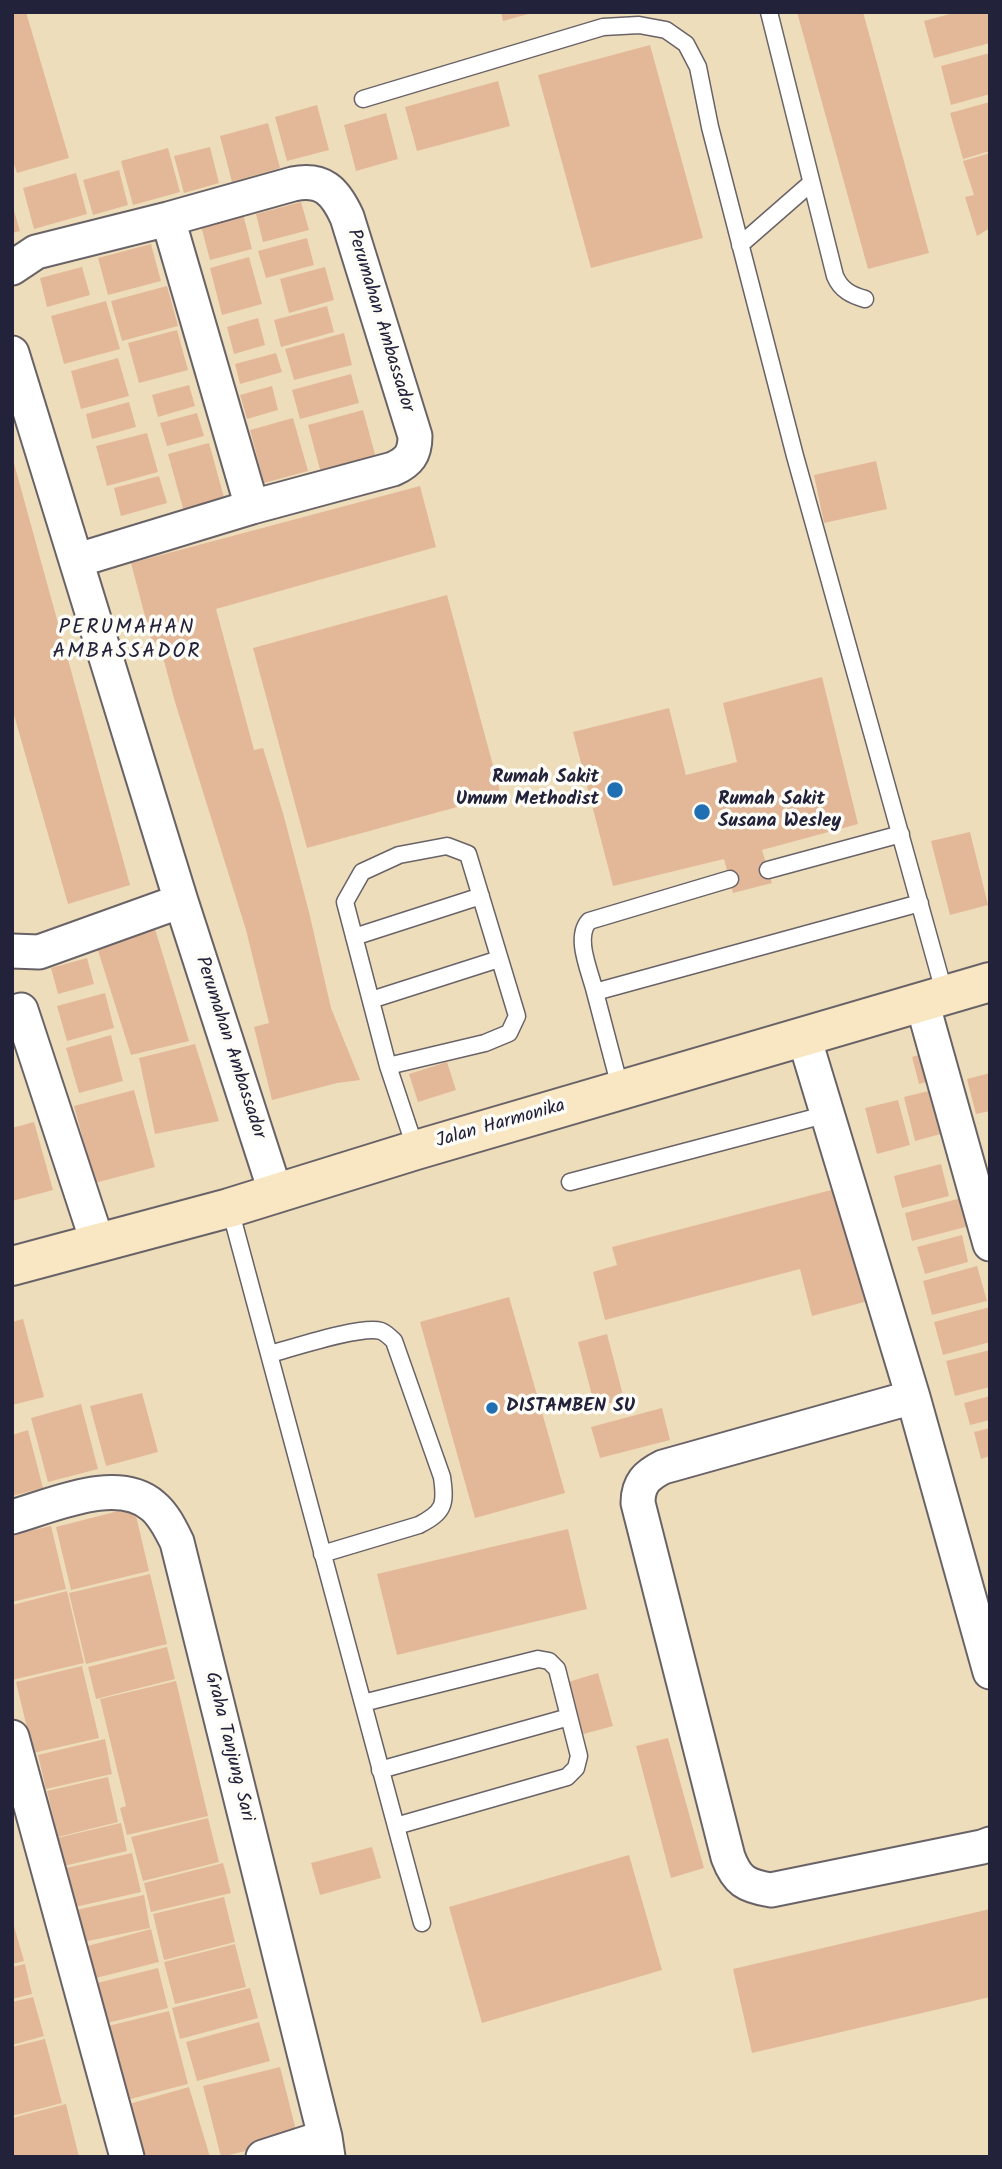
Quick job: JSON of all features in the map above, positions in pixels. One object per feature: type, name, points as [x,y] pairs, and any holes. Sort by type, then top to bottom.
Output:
[{"type":"street","name":"Perumahan Ambassador","points":[[12,268],[36,252],[306,181],[320,184],[340,201],[347,217],[415,436],[412,456],[405,464],[393,470],[252,507],[78,560]]},
{"type":"street","points":[[168,219],[252,507]]},
{"type":"street","name":"Perumahan Ambassador","points":[[12,353],[181,901],[276,1194]]},
{"type":"street","points":[[12,951],[39,952],[181,901]]},
{"type":"street","name":"Jalan Harmonika","points":[[12,1266],[229,1208],[416,1150],[990,982]]},
{"type":"street","points":[[934,999],[990,1244]]},
{"type":"street","points":[[21,1010],[98,1244]]},
{"type":"street","points":[[804,1037],[913,1397],[990,1672]]},
{"type":"street","points":[[913,1397],[663,1467],[649,1474],[642,1482],[638,1491],[638,1503],[729,1857],[733,1871],[743,1882],[771,1890],[990,1844]]},
{"type":"street","name":"Graha Tanjung Sari","points":[[12,1517],[91,1494],[114,1492],[135,1495],[153,1506],[167,1522],[177,1542],[326,2147]]},
{"type":"street","points":[[12,1737],[127,2157]]},
{"type":"street","points":[[263,2157],[326,2147]]},
{"type":"lane","points":[[769,12],[835,276],[839,285],[850,295],[865,299]]},
{"type":"lane","points":[[363,99],[603,27],[639,25],[666,30],[686,44],[698,67],[710,127],[795,456],[920,903],[934,999]]},
{"type":"lane","points":[[740,245],[811,183]]},
{"type":"lane","points":[[768,870],[901,834]]},
{"type":"lane","points":[[388,1066],[485,1043],[509,1034],[517,1016],[468,854],[447,846],[399,855],[362,872],[345,902],[388,1066],[416,1150]]},
{"type":"lane","points":[[621,1091],[582,939],[582,928],[589,921],[730,880]]},
{"type":"lane","points":[[354,937],[481,897]]},
{"type":"lane","points":[[595,992],[920,903]]},
{"type":"lane","points":[[371,1000],[499,959]]},
{"type":"lane","points":[[570,1182],[828,1114]]},
{"type":"lane","points":[[229,1208],[422,1923]]},
{"type":"lane","points":[[270,1354],[362,1331],[381,1331],[388,1335],[394,1341],[442,1477],[443,1507],[433,1518],[419,1525],[322,1554]]},
{"type":"lane","points":[[363,1703],[538,1659],[549,1661],[557,1669],[579,1756],[576,1768],[568,1777],[396,1826]]},
{"type":"lane","points":[[380,1770],[569,1717]]},
{"type":"building","points":[[12,12],[26,12],[69,158],[17,173],[12,158]]},
{"type":"building","points":[[501,12],[532,12],[532,13],[503,21]]},
{"type":"building","points":[[797,12],[863,12],[929,253],[868,269]]},
{"type":"building","points":[[957,12],[990,12],[990,43],[934,58],[924,21]]},
{"type":"building","points":[[650,45],[703,238],[591,268],[538,75]]},
{"type":"building","points":[[990,53],[990,94],[951,105],[941,66]]},
{"type":"building","points":[[498,81],[510,126],[417,151],[405,107]]},
{"type":"building","points":[[990,102],[990,151],[963,159],[950,113]]},
{"type":"building","points":[[317,105],[329,150],[287,161],[275,117]]},
{"type":"building","points":[[386,113],[398,159],[356,171],[344,125]]},
{"type":"building","points":[[268,123],[280,168],[232,182],[220,136]]},
{"type":"building","points":[[210,147],[219,183],[184,193],[174,156]]},
{"type":"building","points":[[168,148],[180,192],[133,205],[121,161]]},
{"type":"building","points":[[990,153],[990,228],[977,236],[965,197],[974,195],[963,161]]},
{"type":"building","points":[[119,170],[128,205],[93,215],[83,180]]},
{"type":"building","points":[[76,173],[87,214],[34,229],[23,188]]},
{"type":"building","points":[[301,202],[309,230],[263,242],[256,214]]},
{"type":"building","points":[[12,204],[20,231],[12,233]]},
{"type":"building","points":[[243,214],[252,249],[210,260],[201,226]]},
{"type":"building","points":[[307,238],[314,265],[266,278],[258,251]]},
{"type":"building","points":[[151,244],[161,281],[108,295],[98,258]]},
{"type":"building","points":[[249,257],[262,304],[222,315],[210,268]]},
{"type":"building","points":[[82,267],[90,295],[47,307],[40,278]]},
{"type":"building","points":[[325,267],[334,300],[289,313],[280,279]]},
{"type":"building","points":[[167,286],[178,326],[122,341],[111,301]]},
{"type":"building","points":[[106,301],[120,349],[64,364],[51,316]]},
{"type":"building","points":[[327,306],[334,332],[281,347],[274,320]]},
{"type":"building","points":[[258,318],[265,345],[234,354],[227,327]]},
{"type":"building","points":[[177,330],[188,370],[139,383],[128,343]]},
{"type":"building","points":[[344,333],[352,365],[294,380],[285,349]]},
{"type":"building","points":[[276,353],[282,372],[240,384],[235,364]]},
{"type":"building","points":[[118,358],[129,396],[81,409],[71,371]]},
{"type":"building","points":[[351,374],[359,403],[300,419],[292,390]]},
{"type":"building","points":[[189,385],[195,406],[158,417],[152,395]]},
{"type":"building","points":[[272,386],[278,410],[247,419],[240,395]]},
{"type":"building","points":[[129,402],[136,427],[92,439],[86,414]]},
{"type":"building","points":[[363,410],[376,458],[321,473],[308,425]]},
{"type":"building","points":[[197,413],[204,436],[167,446],[160,423]]},
{"type":"building","points":[[293,418],[308,471],[264,483],[250,430]]},
{"type":"building","points":[[147,433],[158,472],[107,486],[96,446]]},
{"type":"building","points":[[209,443],[225,501],[184,512],[168,454]]},
{"type":"building","points":[[12,456],[130,885],[68,904],[12,708]]},
{"type":"building","points":[[876,461],[887,509],[824,523],[814,475]]},
{"type":"building","points":[[159,476],[167,503],[121,516],[114,488]]},
{"type":"building","points":[[420,486],[436,547],[216,609],[254,750],[263,748],[283,813],[331,1008],[360,1080],[337,1083],[272,1100],[254,1027],[269,1023],[246,930],[159,642],[152,643],[131,563]]},
{"type":"building","points":[[447,595],[501,795],[307,848],[253,648]]},
{"type":"building","points":[[822,677],[858,824],[762,850],[772,883],[733,893],[724,859],[613,886],[573,732],[669,708],[686,775],[737,762],[723,703]]},
{"type":"building","points":[[970,832],[988,905],[950,915],[931,841]]},
{"type":"building","points":[[152,919],[189,1041],[131,1055],[94,938]]},
{"type":"building","points":[[87,958],[94,984],[58,994],[51,968]]},
{"type":"building","points":[[105,993],[114,1028],[67,1041],[57,1006]]},
{"type":"building","points":[[111,1035],[123,1081],[79,1093],[66,1048]]},
{"type":"building","points":[[195,1044],[219,1121],[155,1134],[139,1058]]},
{"type":"building","points":[[933,1051],[941,1078],[919,1084],[912,1057]]},
{"type":"building","points":[[447,1062],[456,1090],[418,1102],[409,1074]]},
{"type":"building","points":[[990,1073],[990,1111],[976,1114],[967,1079]]},
{"type":"building","points":[[937,1089],[948,1132],[915,1141],[904,1097]]},
{"type":"building","points":[[134,1090],[155,1167],[95,1183],[74,1106]]},
{"type":"building","points":[[898,1100],[910,1145],[877,1154],[865,1108]]},
{"type":"building","points":[[34,1122],[53,1190],[12,1201],[12,1128]]},
{"type":"building","points":[[941,1164],[949,1196],[902,1208],[894,1176]]},
{"type":"building","points":[[839,1188],[868,1301],[812,1316],[800,1269],[605,1320],[593,1272],[617,1265],[612,1247]]},
{"type":"building","points":[[965,1197],[973,1225],[912,1241],[905,1213]]},
{"type":"building","points":[[962,1235],[968,1262],[925,1274],[917,1247]]},
{"type":"building","points":[[977,1266],[987,1301],[932,1315],[923,1281]]},
{"type":"building","name":"DISTAMBEN SU","points":[[509,1297],[565,1493],[475,1518],[420,1322]]},
{"type":"building","points":[[990,1307],[990,1342],[943,1355],[934,1322]]},
{"type":"building","points":[[23,1319],[44,1397],[12,1405],[12,1322]]},
{"type":"building","points":[[607,1334],[624,1399],[595,1407],[578,1342]]},
{"type":"building","points":[[990,1350],[990,1387],[955,1396],[946,1361]]},
{"type":"building","points":[[142,1393],[158,1452],[106,1466],[90,1406]]},
{"type":"building","points":[[990,1396],[990,1420],[970,1425],[964,1403]]},
{"type":"building","points":[[81,1404],[98,1469],[48,1482],[31,1418]]},
{"type":"building","points":[[662,1408],[670,1440],[600,1458],[591,1427]]},
{"type":"building","points":[[990,1428],[990,1456],[981,1459],[974,1432]]},
{"type":"building","points":[[28,1430],[43,1488],[12,1496],[12,1435]]},
{"type":"building","points":[[134,1507],[149,1571],[71,1590],[56,1527]]},
{"type":"building","points":[[51,1526],[66,1589],[12,1602],[12,1535]]},
{"type":"building","points":[[568,1529],[587,1609],[397,1655],[377,1574]]},
{"type":"building","points":[[150,1574],[167,1644],[86,1664],[69,1593]]},
{"type":"building","points":[[67,1591],[84,1663],[12,1680],[12,1605]]},
{"type":"building","points":[[167,1647],[175,1679],[96,1699],[88,1667]]},
{"type":"building","points":[[82,1666],[99,1738],[33,1753],[16,1682]]},
{"type":"building","points":[[598,1673],[613,1726],[580,1735],[565,1683]]},
{"type":"building","points":[[176,1681],[208,1816],[127,1835],[120,1808],[126,1806],[100,1699]]},
{"type":"building","points":[[668,1738],[704,1868],[671,1878],[636,1746]]},
{"type":"building","points":[[105,1739],[112,1774],[46,1789],[38,1755]]},
{"type":"building","points":[[108,1777],[118,1822],[58,1837],[47,1791]]},
{"type":"building","points":[[208,1818],[219,1862],[143,1881],[131,1837]]},
{"type":"building","points":[[121,1823],[127,1851],[64,1866],[57,1838]]},
{"type":"building","points":[[372,1847],[381,1878],[320,1895],[311,1863]]},
{"type":"building","points":[[132,1853],[141,1892],[75,1907],[66,1868]]},
{"type":"building","points":[[629,1855],[662,1970],[482,2023],[449,1907]]},
{"type":"building","points":[[223,1863],[231,1893],[151,1912],[144,1883]]},
{"type":"building","points":[[144,1895],[150,1928],[83,1942],[76,1910]]},
{"type":"building","points":[[224,1897],[235,1942],[164,1960],[153,1914]]},
{"type":"building","points":[[990,1909],[990,1997],[752,2053],[733,1969]]},
{"type":"building","points":[[12,1919],[24,1961],[12,1964]]},
{"type":"building","points":[[151,1929],[159,1962],[92,1979],[84,1947]]},
{"type":"building","points":[[235,1944],[246,1987],[175,2004],[164,1962]]},
{"type":"building","points":[[25,1964],[32,1994],[12,1999],[12,1967]]},
{"type":"building","points":[[158,1968],[168,2008],[103,2024],[93,1984]]},
{"type":"building","points":[[250,1988],[258,2018],[180,2039],[172,2008]]},
{"type":"building","points":[[33,1997],[44,2036],[12,2045],[12,2002]]},
{"type":"building","points":[[169,2011],[188,2084],[119,2102],[100,2028]]},
{"type":"building","points":[[259,2022],[270,2061],[197,2081],[186,2042]]},
{"type":"building","points":[[45,2039],[62,2103],[12,2116],[12,2047]]},
{"type":"building","points":[[280,2067],[298,2138],[221,2157],[203,2086]]},
{"type":"building","points":[[189,2087],[210,2157],[137,2157],[122,2106]]},
{"type":"building","points":[[66,2104],[79,2157],[12,2157],[12,2118]]},
{"type":"place","name":"Rumah Sakit Umum Methodist","points":[[615,790]]},
{"type":"place","name":"Rumah Sakit Susana Wesley","points":[[702,812]]},
{"type":"place","name":"DISTAMBEN SU","points":[[492,1408]]},
{"type":"district","name":"PERUMAHAN AMBASSADOR","points":[[127,641]]}]
